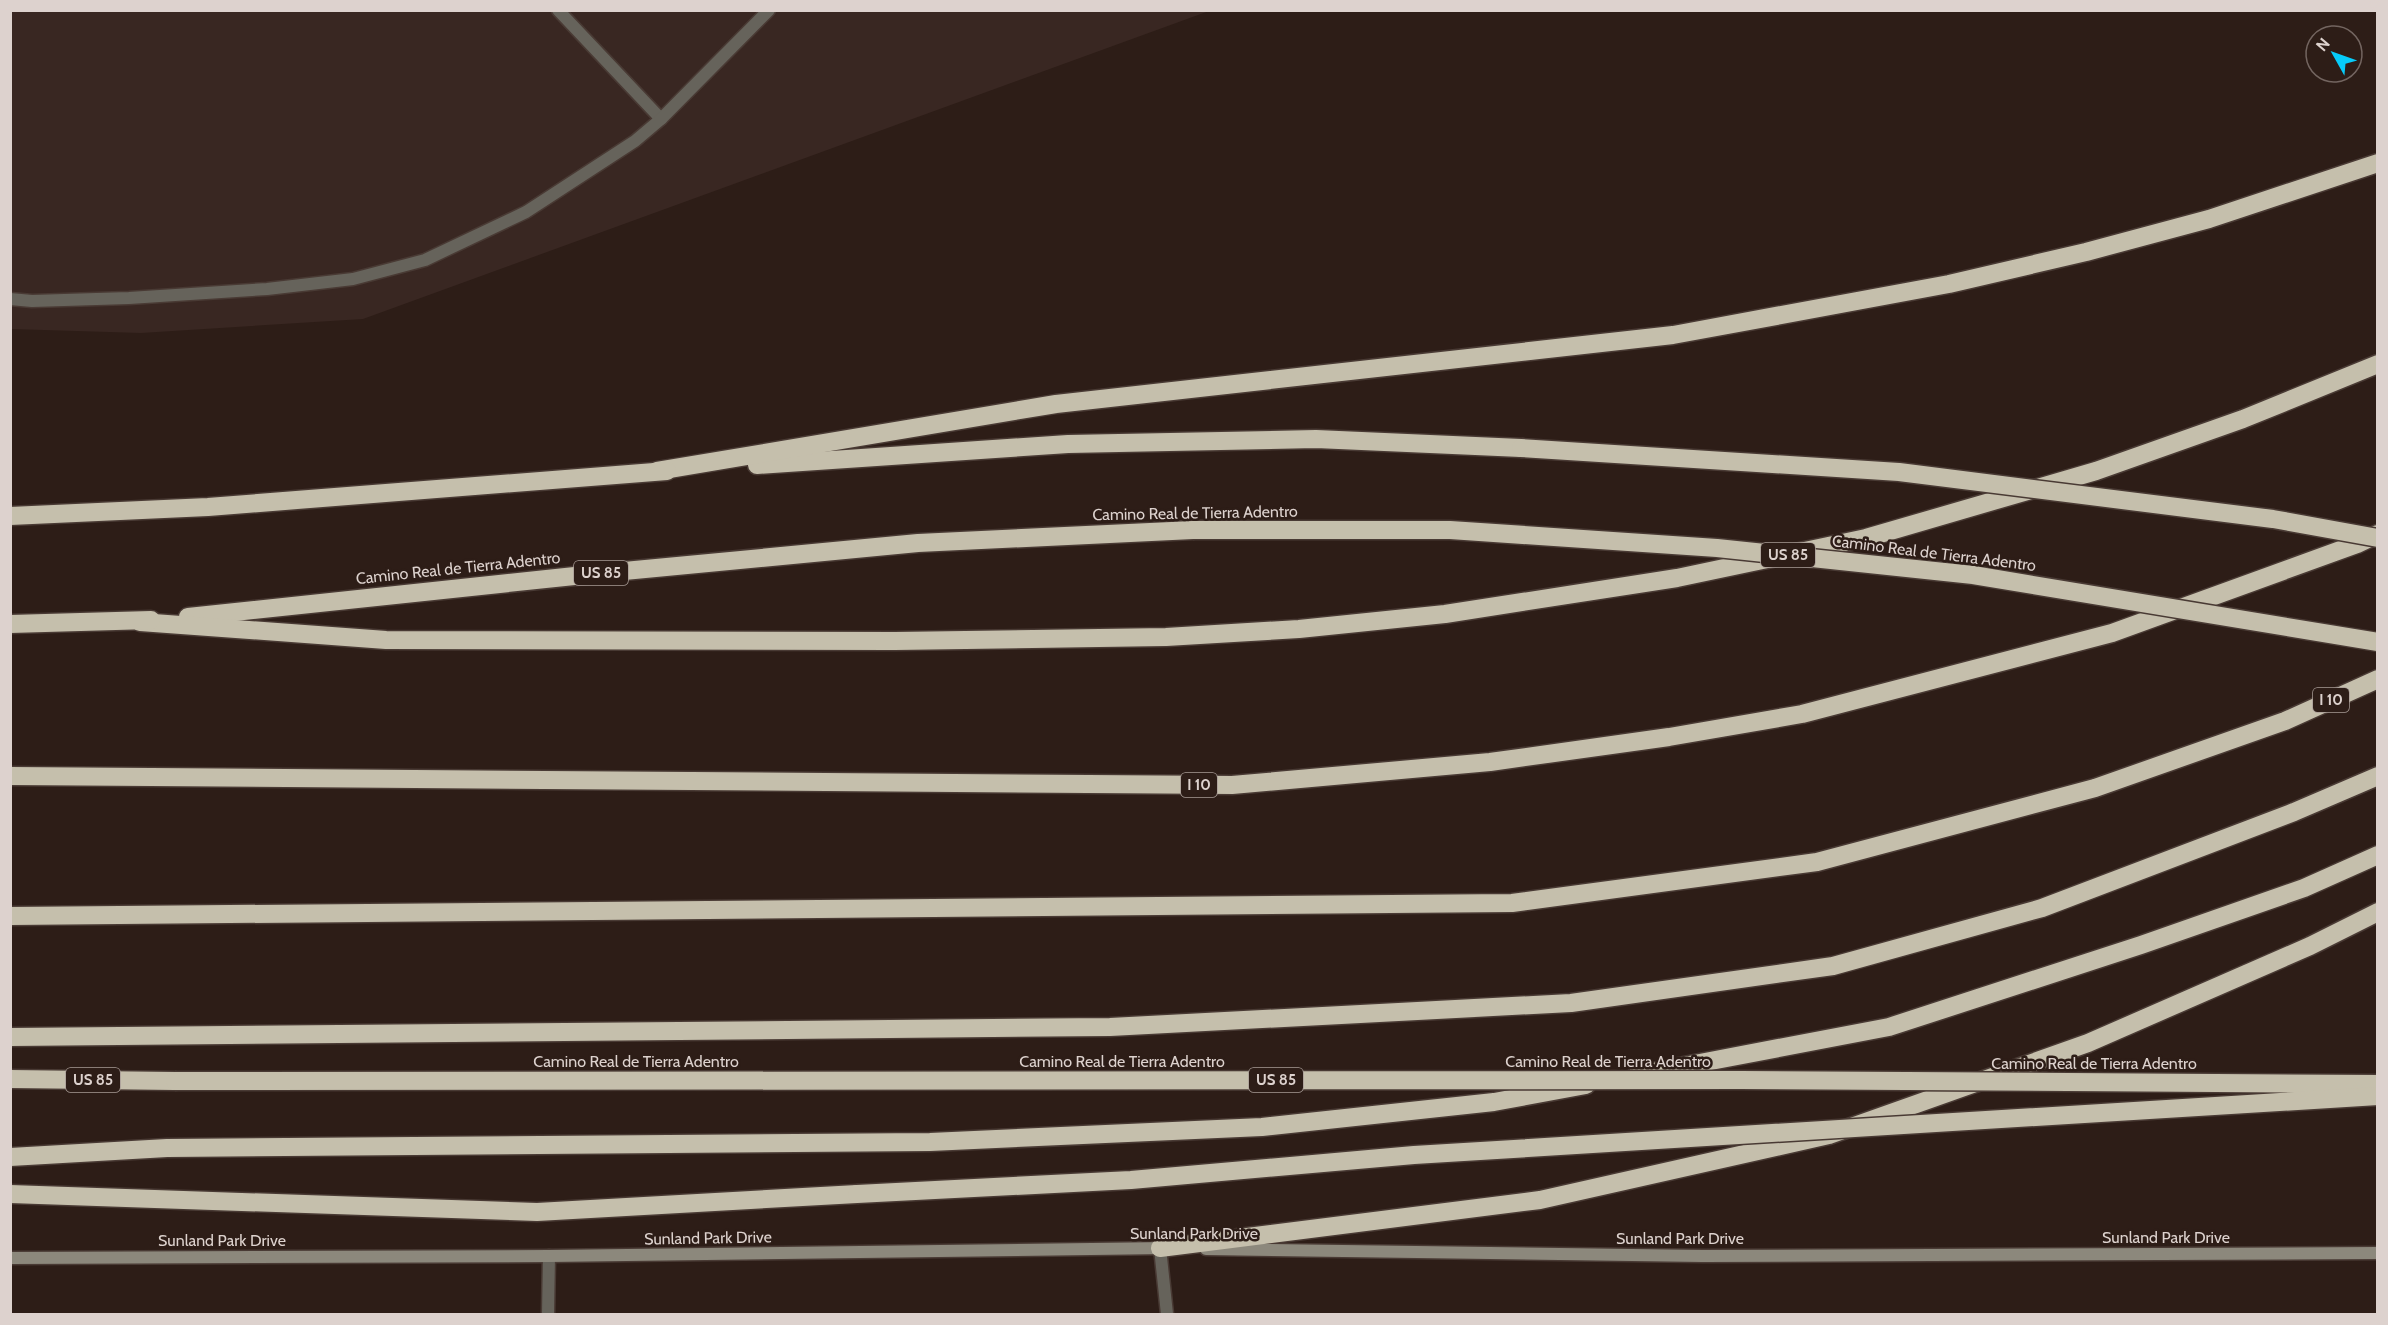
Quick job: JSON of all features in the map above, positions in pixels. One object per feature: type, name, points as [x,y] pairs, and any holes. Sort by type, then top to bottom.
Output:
[{"type":"highway","points":[[657,471],[1056,404],[1672,335],[1949,284],[2052,260],[2209,219],[2378,163]]},
{"type":"highway","points":[[141,621],[386,640],[895,642],[1166,637],[1299,629],[1445,614],[1677,578],[1866,538],[2096,471],[2243,419],[2374,365]]},
{"type":"highway","points":[[10,516],[208,507],[657,471],[1068,444],[1316,439],[1521,448],[1899,472],[2272,519],[2378,536]]},
{"type":"highway","name":"Camino Real de Tierra Adentro","points":[[10,624],[141,621],[918,543],[1193,530],[1450,530],[1717,548],[1973,575],[2378,642]]},
{"type":"highway","name":"I 10","points":[[10,776],[1232,785],[1490,762],[1669,737],[1802,714],[2112,633],[2378,536]]},
{"type":"highway","name":"I 10","points":[[10,916],[1512,903],[1817,862],[2095,788],[2285,721],[2378,679]]},
{"type":"highway","points":[[10,1037],[1110,1027],[1571,1003],[1833,966],[2042,908],[2294,812],[2378,776]]},
{"type":"highway","points":[[10,1157],[167,1148],[930,1142],[1262,1127],[1494,1102],[1889,1027],[2141,945],[2304,888],[2378,855]]},
{"type":"highway","points":[[1160,1248],[1540,1200],[1829,1135],[2088,1042],[2310,945],[2378,912]]},
{"type":"highway","name":"Camino Real de Tierra Adentro","points":[[10,1079],[175,1081],[1741,1080],[2378,1084]]},
{"type":"highway","points":[[10,1194],[537,1212],[1131,1180],[1414,1155],[2378,1096]]},
{"type":"main road","name":"Sunland Park Drive","points":[[10,1258],[549,1256],[1160,1248],[1703,1256],[2378,1253]]},
{"type":"street","points":[[558,10],[661,119]]},
{"type":"street","points":[[10,299],[32,301],[195,296],[320,284],[391,270],[425,260],[526,212],[619,153],[661,119],[769,10]]},
{"type":"street","points":[[1160,1248],[1167,1314]]},
{"type":"street","points":[[548,1314],[549,1256]]},
{"type":"shaded area","points":[[11,11],[1209,11],[363,319],[141,333],[11,329]]}]
